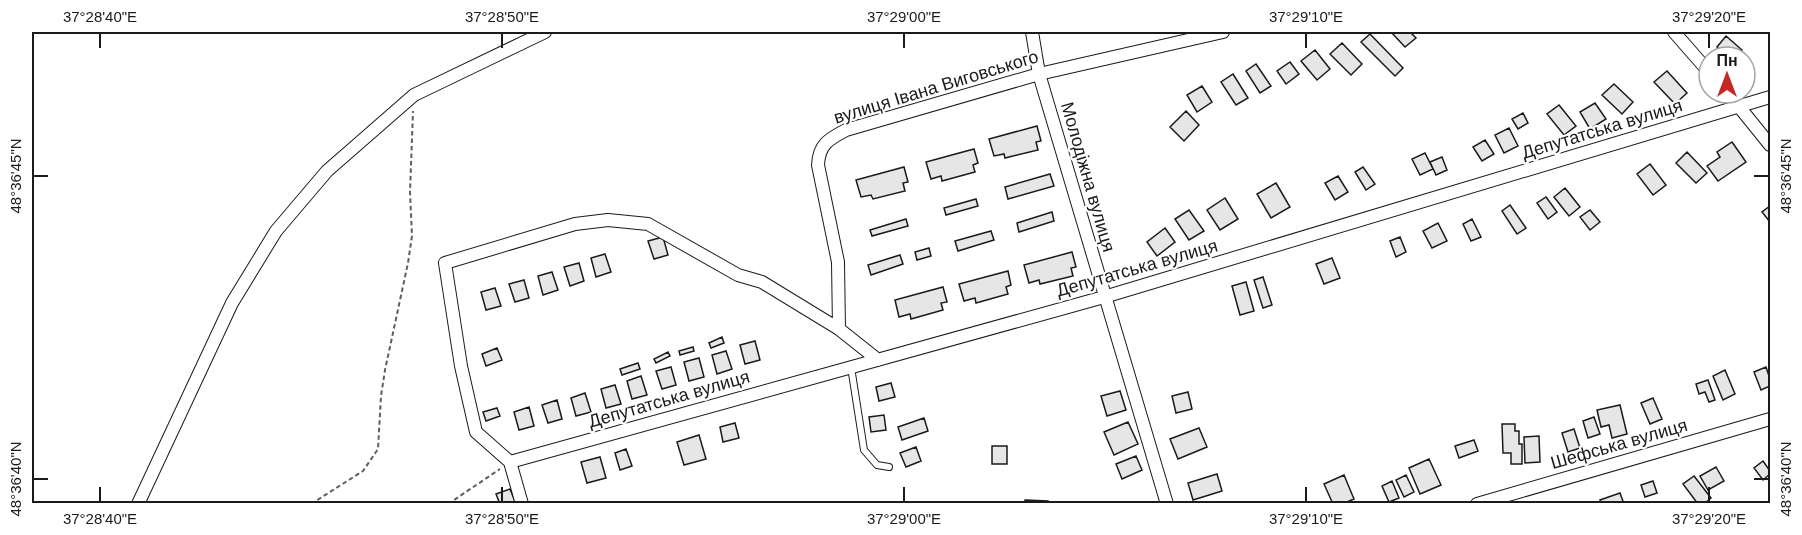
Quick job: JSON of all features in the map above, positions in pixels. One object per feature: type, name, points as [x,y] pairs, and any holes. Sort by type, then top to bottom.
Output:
[{"type":"street","points":[[138,504],[232,303],[276,231],[327,171],[414,94],[545,32]]},
{"type":"street","name":"Молодіжна вулиця","points":[[1032,32],[1039,74],[1167,504]]},
{"type":"street","name":"вулиця Івана Виговського","points":[[839,329],[838,262],[818,165],[819,152],[830,139],[846,130],[1039,74],[1223,32]]},
{"type":"street","points":[[1674,32],[1697,58]]},
{"type":"street","name":"Депутатська вулиця","points":[[510,462],[1104,297],[1770,97]]},
{"type":"street","points":[[1740,107],[1770,145]]},
{"type":"street","points":[[522,504],[510,462],[476,432],[461,366],[445,263],[575,224],[608,220],[648,224],[738,275],[762,282],[839,329],[878,360]]},
{"type":"street","name":"Шефська вулиця","points":[[1477,504],[1770,419]]},
{"type":"lane","points":[[851,368],[864,450],[877,465],[889,467]]},
{"type":"path","points":[[311,504],[363,471],[378,449],[384,378],[412,236],[410,192],[414,94]]},
{"type":"path","points":[[448,504],[510,462]]},
{"type":"building","points":[[1391,32],[1410,32],[1416,38],[1405,47]]},
{"type":"building","points":[[1370,34],[1403,68],[1395,76],[1361,42]]},
{"type":"building","points":[[1726,36],[1736,45],[1719,45]]},
{"type":"building","points":[[1342,43],[1362,64],[1351,75],[1330,54]]},
{"type":"building","points":[[1315,50],[1330,69],[1317,80],[1301,61]]},
{"type":"building","points":[[1290,62],[1299,74],[1286,84],[1277,71]]},
{"type":"building","points":[[1256,64],[1271,86],[1260,93],[1246,71]]},
{"type":"building","points":[[1667,71],[1687,93],[1675,104],[1654,82]]},
{"type":"building","points":[[1233,74],[1248,98],[1236,105],[1221,82]]},
{"type":"building","points":[[1614,84],[1633,102],[1622,114],[1602,95]]},
{"type":"building","points":[[1202,86],[1212,102],[1197,112],[1187,95]]},
{"type":"building","points":[[1595,103],[1606,119],[1590,129],[1580,112]]},
{"type":"building","points":[[1559,105],[1576,126],[1564,135],[1547,114]]},
{"type":"building","points":[[1186,111],[1199,125],[1184,141],[1170,127]]},
{"type":"building","points":[[1523,113],[1528,123],[1518,129],[1512,119]]},
{"type":"building","points":[[1037,126],[1041,141],[1036,142],[1038,150],[1005,158],[1004,154],[994,156],[989,139]]},
{"type":"building","points":[[1509,128],[1518,146],[1504,153],[1495,135]]},
{"type":"building","points":[[1485,140],[1494,154],[1482,161],[1473,147]]},
{"type":"building","points":[[1732,142],[1746,162],[1718,181],[1707,166],[1720,157],[1717,152]]},
{"type":"building","points":[[974,149],[978,163],[973,165],[975,172],[942,181],[941,176],[931,179],[926,162]]},
{"type":"building","points":[[1687,152],[1707,173],[1696,183],[1676,163]]},
{"type":"building","points":[[1425,153],[1433,169],[1420,175],[1412,159]]},
{"type":"building","points":[[1442,157],[1447,170],[1436,175],[1430,162]]},
{"type":"building","points":[[1650,164],[1666,185],[1653,195],[1637,174]]},
{"type":"building","points":[[904,167],[908,182],[903,183],[905,191],[873,199],[871,195],[861,197],[856,180]]},
{"type":"building","points":[[1363,167],[1375,184],[1366,190],[1355,172]]},
{"type":"building","points":[[1050,174],[1054,186],[1008,199],[1005,187]]},
{"type":"building","points":[[1338,176],[1348,192],[1335,200],[1325,183]]},
{"type":"building","points":[[1276,183],[1290,207],[1271,218],[1257,194]]},
{"type":"building","points":[[1565,188],[1580,207],[1569,216],[1554,197]]},
{"type":"building","points":[[1546,197],[1557,212],[1548,219],[1537,203]]},
{"type":"building","points":[[1225,198],[1238,219],[1220,230],[1207,210]]},
{"type":"building","points":[[976,199],[978,206],[946,215],[944,208]]},
{"type":"building","points":[[1510,205],[1526,228],[1517,234],[1502,211]]},
{"type":"building","points":[[1770,206],[1770,222],[1762,212]]},
{"type":"building","points":[[1189,210],[1204,231],[1189,240],[1175,219]]},
{"type":"building","points":[[1590,210],[1600,222],[1590,230],[1580,217]]},
{"type":"building","points":[[1052,212],[1054,221],[1019,232],[1017,223]]},
{"type":"building","points":[[906,219],[908,226],[872,236],[870,230]]},
{"type":"building","points":[[1472,219],[1481,237],[1471,241],[1463,224]]},
{"type":"building","points":[[1438,223],[1447,241],[1432,248],[1423,231]]},
{"type":"building","points":[[1165,228],[1175,242],[1157,256],[1147,242]]},
{"type":"building","points":[[991,231],[994,240],[958,251],[955,241]]},
{"type":"building","points":[[663,237],[668,255],[654,259],[648,241]]},
{"type":"building","points":[[1400,237],[1406,252],[1396,257],[1390,241]]},
{"type":"building","points":[[929,248],[931,256],[917,260],[915,252]]},
{"type":"building","points":[[1072,252],[1076,267],[1071,268],[1073,276],[1040,284],[1039,280],[1029,283],[1024,265]]},
{"type":"building","points":[[605,254],[611,272],[596,277],[591,258]]},
{"type":"building","points":[[900,255],[903,264],[871,275],[868,265]]},
{"type":"building","points":[[1332,258],[1340,278],[1324,284],[1316,264]]},
{"type":"building","points":[[579,263],[584,281],[570,286],[564,267]]},
{"type":"building","points":[[1008,271],[1011,285],[1006,287],[1008,294],[976,303],[975,298],[964,301],[959,284]]},
{"type":"building","points":[[552,272],[558,290],[543,295],[538,276]]},
{"type":"building","points":[[1263,277],[1272,305],[1263,308],[1254,280]]},
{"type":"building","points":[[524,280],[529,298],[515,302],[509,284]]},
{"type":"building","points":[[1246,282],[1254,311],[1240,315],[1232,286]]},
{"type":"building","points":[[943,287],[947,302],[941,303],[943,310],[911,319],[910,314],[899,317],[895,300]]},
{"type":"building","points":[[495,288],[501,306],[486,310],[481,292]]},
{"type":"building","points":[[722,337],[724,343],[711,348],[709,343]]},
{"type":"building","points":[[755,341],[760,360],[745,364],[740,345]]},
{"type":"building","points":[[693,347],[694,351],[680,355],[679,351]]},
{"type":"building","points":[[497,348],[502,360],[486,366],[482,354]]},
{"type":"building","points":[[726,351],[732,369],[717,374],[712,355]]},
{"type":"building","points":[[668,352],[670,356],[656,363],[654,359]]},
{"type":"building","points":[[699,358],[704,377],[689,381],[684,362]]},
{"type":"building","points":[[638,363],[640,369],[622,375],[620,369]]},
{"type":"building","points":[[671,367],[676,385],[662,389],[656,371]]},
{"type":"building","points":[[1766,367],[1770,386],[1761,390],[1754,372]]},
{"type":"building","points":[[1725,370],[1735,394],[1723,400],[1713,376]]},
{"type":"building","points":[[641,376],[647,395],[632,399],[627,381]]},
{"type":"building","points":[[1708,380],[1715,400],[1709,402],[1705,392],[1699,394],[1696,384]]},
{"type":"building","points":[[891,383],[895,397],[879,401],[876,387]]},
{"type":"building","points":[[615,385],[621,404],[606,408],[601,389]]},
{"type":"building","points":[[1120,391],[1126,410],[1107,416],[1101,396]]},
{"type":"building","points":[[1188,392],[1192,409],[1176,413],[1172,396]]},
{"type":"building","points":[[585,393],[591,412],[576,416],[571,398]]},
{"type":"building","points":[[1653,398],[1662,419],[1650,424],[1641,403]]},
{"type":"building","points":[[557,400],[562,419],[548,423],[542,405]]},
{"type":"building","points":[[1620,405],[1627,434],[1612,438],[1609,425],[1601,427],[1597,410]]},
{"type":"building","points":[[529,407],[534,426],[519,430],[514,412]]},
{"type":"building","points":[[497,408],[500,416],[486,421],[483,412]]},
{"type":"building","points":[[884,415],[886,430],[871,432],[869,417]]},
{"type":"building","points":[[1594,417],[1600,434],[1588,438],[1583,421]]},
{"type":"building","points":[[924,418],[928,431],[902,440],[898,427]]},
{"type":"building","points":[[1128,422],[1138,444],[1114,455],[1104,432]]},
{"type":"building","points":[[735,423],[739,438],[723,442],[720,427]]},
{"type":"building","points":[[1502,424],[1515,424],[1515,431],[1519,431],[1519,444],[1522,444],[1522,464],[1511,464],[1511,453],[1503,453]]},
{"type":"building","points":[[1199,428],[1207,447],[1178,459],[1170,439]]},
{"type":"building","points":[[1574,429],[1580,448],[1568,452],[1562,433]]},
{"type":"building","points":[[699,435],[706,459],[684,465],[677,442]]},
{"type":"building","points":[[1539,436],[1540,462],[1525,463],[1524,437]]},
{"type":"building","points":[[1474,440],[1478,451],[1459,458],[1455,446]]},
{"type":"building","points":[[992,446],[1007,446],[1007,464],[992,464]]},
{"type":"building","points":[[916,447],[921,461],[906,467],[900,453]]},
{"type":"building","points":[[626,449],[632,466],[620,470],[615,453]]},
{"type":"building","points":[[1136,456],[1142,470],[1122,479],[1116,464]]},
{"type":"building","points":[[600,457],[606,478],[587,483],[581,462]]},
{"type":"building","points":[[1429,459],[1441,485],[1420,494],[1409,468]]},
{"type":"building","points":[[1763,461],[1770,474],[1763,480],[1754,468]]},
{"type":"building","points":[[1716,467],[1724,481],[1708,490],[1700,476]]},
{"type":"building","points":[[1217,474],[1222,491],[1193,500],[1188,483]]},
{"type":"building","points":[[1344,475],[1354,499],[1342,504],[1333,504],[1324,484]]},
{"type":"building","points":[[1406,475],[1414,492],[1404,497],[1396,480]]},
{"type":"building","points":[[1694,476],[1711,498],[1704,504],[1698,504],[1683,484]]},
{"type":"building","points":[[1392,481],[1399,498],[1389,502],[1382,486]]},
{"type":"building","points":[[1653,481],[1657,493],[1645,497],[1641,485]]},
{"type":"building","points":[[510,489],[516,504],[500,504],[496,494]]},
{"type":"building","points":[[1620,493],[1624,504],[1602,504],[1600,500]]},
{"type":"building","points":[[1025,500],[1048,501],[1048,504],[1025,504]]}]
